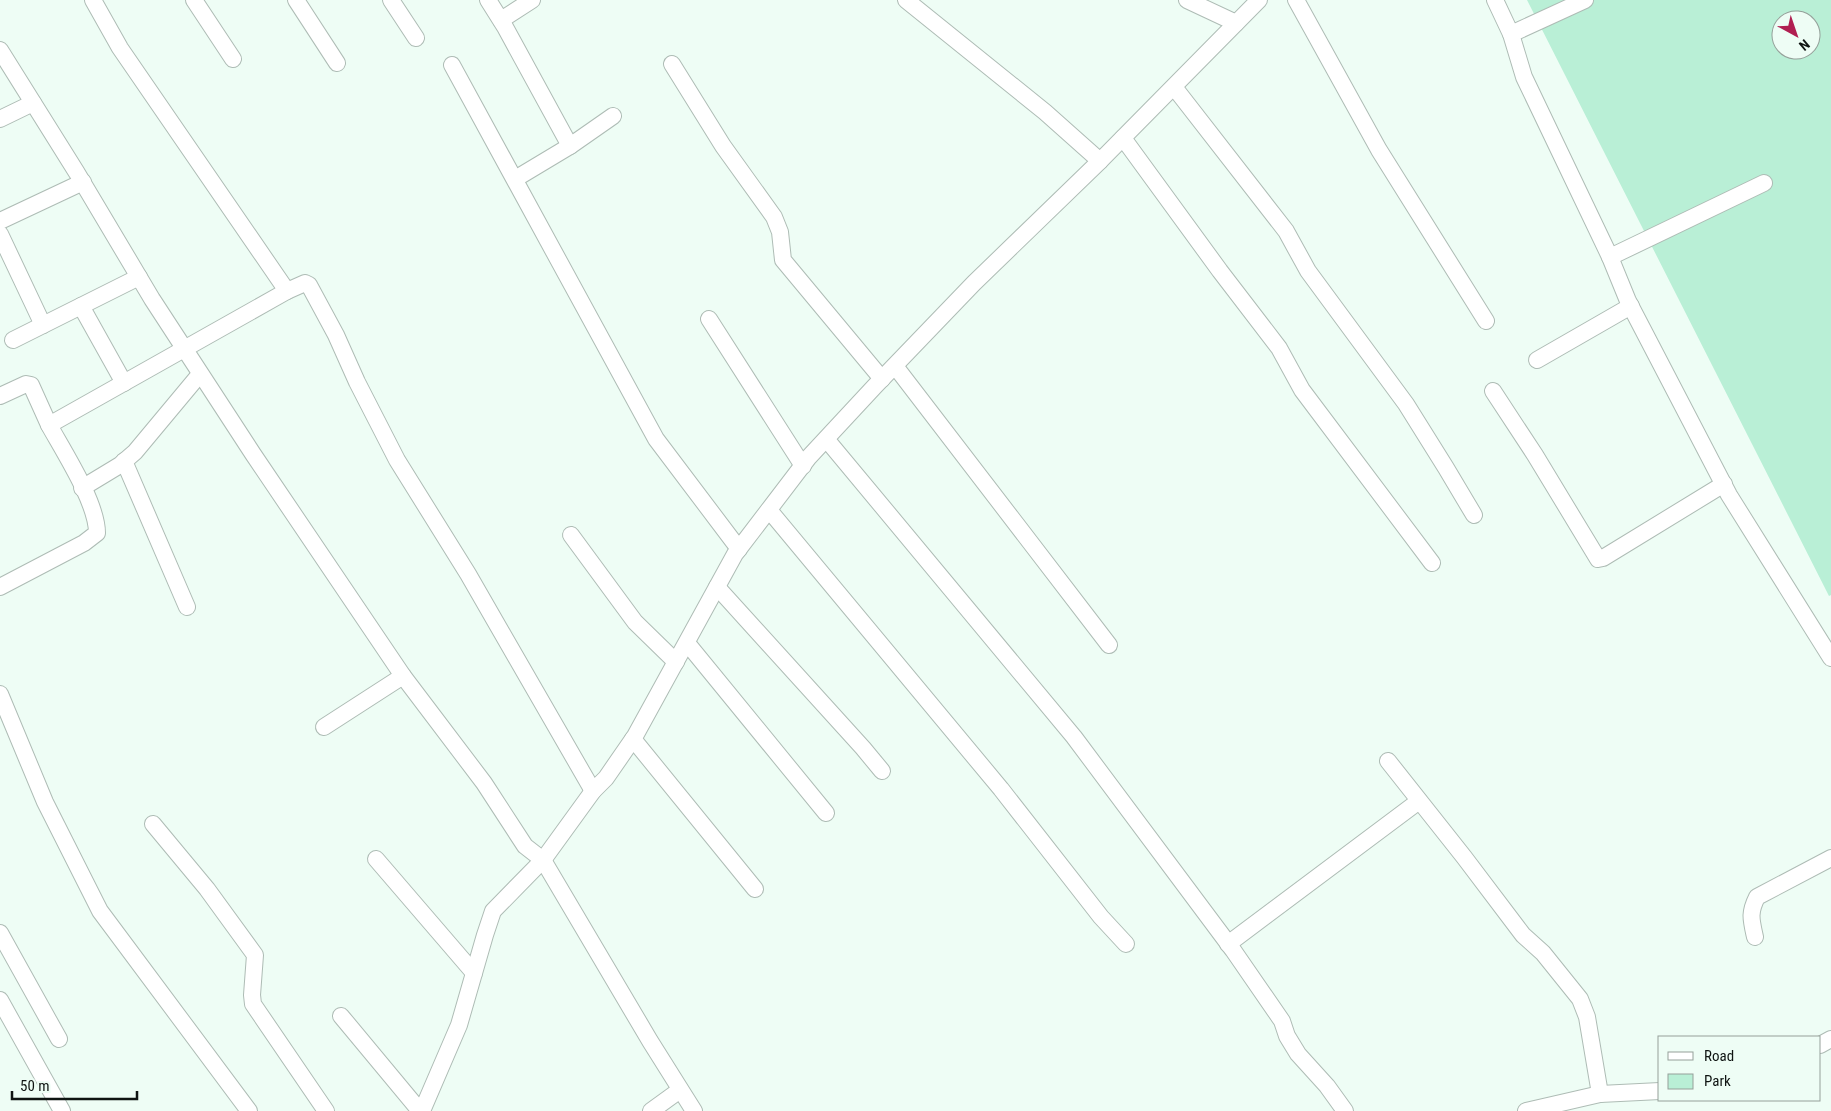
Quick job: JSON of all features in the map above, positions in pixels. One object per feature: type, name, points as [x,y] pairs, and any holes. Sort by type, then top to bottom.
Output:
[{"type":"street","points":[[93,0],[120,48],[230,205],[287,291]]},
{"type":"street","points":[[194,0],[232,58]]},
{"type":"street","points":[[296,0],[338,63]]},
{"type":"street","points":[[391,0],[416,38]]},
{"type":"street","points":[[488,0],[501,20],[570,146]]},
{"type":"street","points":[[501,20],[532,0]]},
{"type":"street","points":[[906,0],[1044,112],[1100,161]]},
{"type":"street","points":[[1187,0],[1236,23]]},
{"type":"street","points":[[342,1016],[421,1111],[459,1025],[493,911],[543,860],[593,791],[606,778],[633,739],[739,548],[803,466],[894,366],[974,283],[1100,161],[1259,0]]},
{"type":"street","points":[[1296,0],[1379,150],[1486,321]]},
{"type":"street","points":[[1495,0],[1511,34],[1524,77],[1610,257],[1630,306],[1724,484],[1831,658]]},
{"type":"street","points":[[1511,34],[1585,0]]},
{"type":"street","points":[[0,50],[83,182],[183,349],[403,676],[484,783],[525,846],[543,860],[694,1111]]},
{"type":"street","points":[[452,64],[656,440],[739,548]]},
{"type":"street","points":[[672,64],[723,146],[774,217],[780,232],[783,260],[882,379]]},
{"type":"street","points":[[1174,87],[1286,231],[1308,270],[1406,404],[1474,515]]},
{"type":"street","points":[[0,119],[33,103]]},
{"type":"street","points":[[515,179],[570,146],[613,116]]},
{"type":"street","points":[[1123,138],[1279,348],[1302,390],[1432,563]]},
{"type":"street","points":[[0,221],[83,182]]},
{"type":"street","points":[[1610,257],[1764,183]]},
{"type":"street","points":[[0,234],[44,325]]},
{"type":"street","points":[[13,340],[139,277]]},
{"type":"street","points":[[50,425],[287,291],[305,283],[308,285],[336,334],[357,382],[397,460],[468,574],[593,791]]},
{"type":"street","points":[[81,306],[124,383]]},
{"type":"street","points":[[1537,360],[1630,306]]},
{"type":"street","points":[[709,319],[803,466]]},
{"type":"street","points":[[894,366],[1109,645]]},
{"type":"street","points":[[82,488],[135,452],[200,374]]},
{"type":"street","points":[[0,396],[26,384],[31,385],[82,488],[97,526],[97,533],[84,543],[0,587]]},
{"type":"street","points":[[1493,391],[1535,455],[1598,559],[1603,558],[1724,484]]},
{"type":"street","points":[[827,440],[1074,737],[1228,944],[1282,1021],[1287,1036],[1298,1054],[1327,1086],[1344,1111]]},
{"type":"street","points":[[124,461],[187,607]]},
{"type":"street","points":[[769,510],[1000,789],[1101,917],[1126,944]]},
{"type":"street","points":[[571,535],[634,622],[676,662]]},
{"type":"street","points":[[717,587],[882,771]]},
{"type":"street","points":[[687,643],[826,813]]},
{"type":"street","points":[[324,727],[403,676]]},
{"type":"street","points":[[0,694],[44,802],[100,910],[249,1111]]},
{"type":"street","points":[[633,739],[755,889]]},
{"type":"street","points":[[1388,761],[1523,935],[1543,953],[1580,999],[1587,1016],[1600,1094]]},
{"type":"street","points":[[1228,944],[1419,801]]},
{"type":"street","points":[[153,824],[207,889],[255,955],[253,1004],[326,1111]]},
{"type":"street","points":[[1756,937],[1752,924],[1751,908],[1757,897],[1831,858]]},
{"type":"street","points":[[376,859],[474,973]]},
{"type":"street","points":[[0,933],[59,1039]]},
{"type":"street","points":[[0,1000],[62,1111]]},
{"type":"street","points":[[651,1111],[680,1090]]},
{"type":"street","points":[[1526,1111],[1600,1094],[1658,1091]]},
{"type":"green space","points":[[1527,0],[1831,0],[1831,595],[1829,596]]}]
